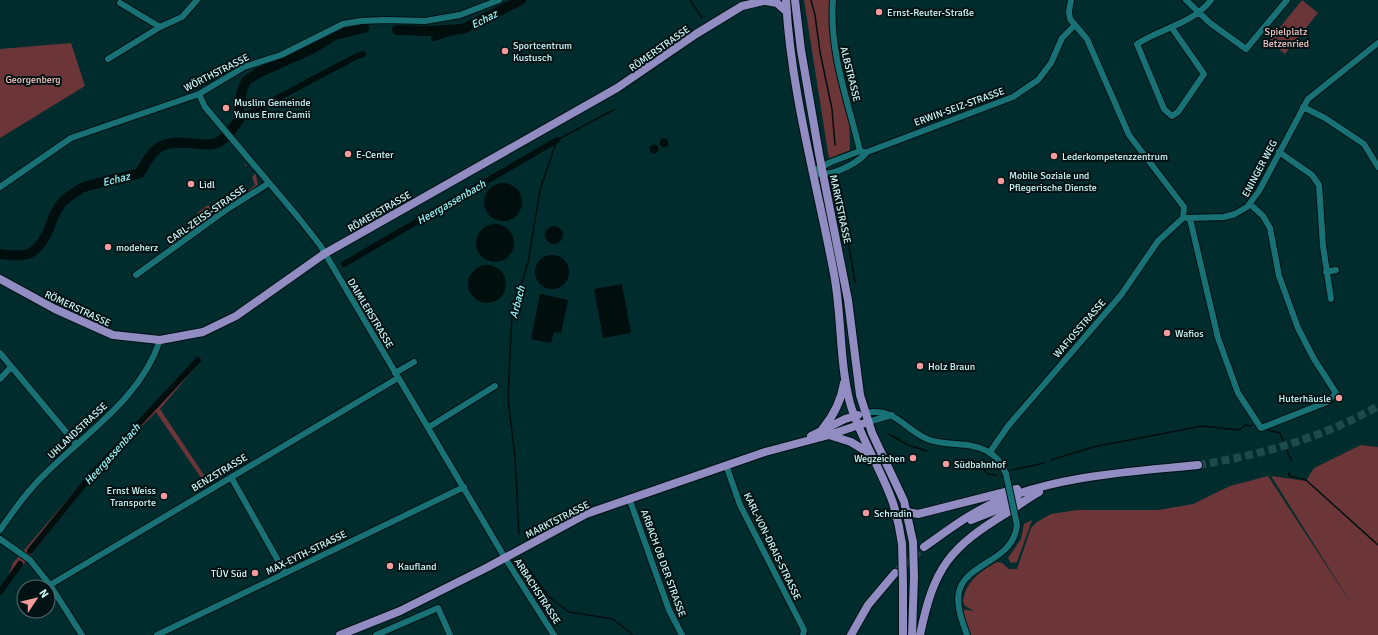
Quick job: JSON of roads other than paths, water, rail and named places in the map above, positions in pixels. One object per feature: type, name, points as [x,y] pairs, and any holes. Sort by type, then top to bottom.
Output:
[{"type":"main road","name":"MARKTSTRASSE","points":[[786,0],[793,70],[812,172],[836,284],[845,377],[857,425],[829,435],[793,443]]},
{"type":"main road","name":"MARKTSTRASSE","points":[[795,0],[801,50],[848,300],[856,376],[868,422],[907,512],[913,542],[914,577],[912,635]]},
{"type":"main road","points":[[760,1],[777,3],[787,12]]},
{"type":"main road","name":"RÖMERSTRASSE","points":[[0,279],[55,309],[113,335],[160,340],[202,332],[236,316],[324,254],[617,88],[696,34],[742,6],[760,1]]},
{"type":"main road","points":[[819,432],[837,408],[842,395],[845,377]]},
{"type":"main road","points":[[854,416],[865,413]]},
{"type":"main road","name":"MARKTSTRASSE","points":[[340,635],[400,611],[505,558],[586,514],[793,443],[854,416]]},
{"type":"main road","points":[[868,422],[857,425],[893,502],[902,544],[903,635]]},
{"type":"main road","points":[[829,435],[851,442],[870,453]]},
{"type":"main road","points":[[924,547],[979,510],[996,502],[1050,486],[1108,473],[1198,465]]},
{"type":"main road","points":[[907,512],[918,514],[1020,488],[1050,486]]},
{"type":"main road","points":[[920,635],[932,587],[948,560],[968,538],[1030,497],[1050,486]]},
{"type":"main road","points":[[957,525],[1030,497]]},
{"type":"main road","points":[[851,635],[868,605],[895,572]]},
{"type":"street","points":[[108,59],[160,27],[182,17],[197,0]]},
{"type":"street","name":"WÖRTHSTRASSE","points":[[0,187],[70,138],[199,94],[244,67],[281,55],[343,24],[361,21],[385,20],[425,21],[460,15],[499,0]]},
{"type":"street","name":"ALBSTRASSE","points":[[833,0],[831,23],[836,58],[864,152]]},
{"type":"street","points":[[1071,0],[1069,10],[1070,19],[1084,33],[1128,135],[1181,204],[1187,218],[1229,216],[1239,212],[1250,204]]},
{"type":"street","points":[[1186,0],[1210,23],[1246,49],[1287,0]]},
{"type":"street","points":[[1172,28],[1204,74],[1178,112],[1172,116],[1164,109],[1137,45],[1139,42],[1172,28],[1199,12],[1211,0]]},
{"type":"street","points":[[120,3],[160,27]]},
{"type":"street","name":"ERWIN-SEIZ-STRASSE","points":[[812,172],[822,166],[1013,97],[1038,80],[1052,63],[1062,38],[1075,25]]},
{"type":"street","name":"ENINGER WEG","points":[[1187,218],[1220,345],[1238,393],[1261,428],[1327,402],[1336,393],[1314,359],[1298,328],[1279,276],[1270,228],[1263,216],[1250,204],[1259,191],[1303,107],[1311,96],[1378,43]]},
{"type":"street","name":"DAIMLERSTRASSE","points":[[199,94],[205,107],[298,217],[324,254],[396,376],[429,427],[505,558]]},
{"type":"street","points":[[1303,107],[1325,118],[1364,144],[1378,167]]},
{"type":"street","name":"ERWIN-SEIZ-STRASSE","points":[[824,175],[834,172],[856,161],[864,152]]},
{"type":"street","points":[[1279,152],[1312,175],[1319,185],[1326,272],[1331,299]]},
{"type":"street","points":[[812,172],[824,175]]},
{"type":"street","name":"CARL-ZEISS-STRASSE","points":[[136,275],[226,210],[269,183]]},
{"type":"street","name":"WAFIOSSTRASSE","points":[[990,452],[1008,426],[1121,295],[1158,240],[1187,218]]},
{"type":"street","points":[[1326,272],[1336,270]]},
{"type":"street","name":"UHLANDSTRASSE","points":[[0,530],[31,489],[76,444],[127,398],[146,372],[155,356],[160,340]]},
{"type":"street","points":[[0,353],[76,444]]},
{"type":"street","name":"BENZSTRASSE","points":[[56,581],[396,376],[414,362]]},
{"type":"street","points":[[0,379],[12,367]]},
{"type":"street","points":[[429,427],[495,386]]},
{"type":"street","points":[[865,413],[880,411],[892,415],[918,435],[940,444],[975,446],[990,452],[1002,464],[1006,474],[1017,525],[1014,538],[1008,549],[973,571],[963,584],[958,607],[967,635]]},
{"type":"street","points":[[868,422],[892,415]]},
{"type":"street","name":"KARL-VON-DRAIS-STRASSE","points":[[726,465],[740,505],[804,630],[803,635]]},
{"type":"street","points":[[231,477],[285,573]]},
{"type":"street","name":"MAX-EYTH-STRASSE","points":[[157,635],[464,487]]},
{"type":"street","name":"ARBACH OB DER STRASSE","points":[[629,498],[669,610],[682,635]]},
{"type":"street","points":[[0,539],[30,560],[45,579]]},
{"type":"street","name":"ARBACHSTRASSE","points":[[505,558],[554,635]]},
{"type":"street","points":[[56,594],[82,635]]},
{"type":"street","points":[[376,635],[438,608],[450,635]]},
{"type":"waterway","name":"Echaz","points":[[397,30],[427,31],[463,29],[521,0]]},
{"type":"waterway","name":"Arbach","points":[[690,0],[702,18]]},
{"type":"waterway","points":[[811,0],[832,109],[835,145]]},
{"type":"waterway","name":"Echaz","points":[[0,254],[18,256],[25,255],[37,248],[46,235],[57,209],[67,198],[84,187],[140,173],[151,155],[163,145],[178,142],[207,145],[223,139],[229,134],[240,118],[239,106],[246,81],[258,73],[312,49],[334,35],[364,28]]},
{"type":"waterway","name":"Echaz","points":[[434,38],[463,29]]},
{"type":"waterway","points":[[240,118],[363,54]]},
{"type":"waterway","name":"Arbach","points":[[519,534],[515,457],[508,399],[512,313],[528,263],[540,190],[557,140],[615,109]]},
{"type":"waterway","name":"Heergassenbach","points":[[344,264],[557,140]]},
{"type":"waterway","points":[[838,182],[855,282]]},
{"type":"waterway","name":"Heergassenbach","points":[[30,551],[93,473],[198,360]]},
{"type":"waterway","points":[[1051,460],[1093,447],[1202,426],[1239,430],[1245,425],[1251,426]]},
{"type":"waterway","points":[[1268,430],[1280,433],[1291,460]]},
{"type":"waterway","points":[[889,434],[908,445],[927,451]]},
{"type":"waterway","points":[[965,461],[977,463],[988,474],[997,475]]},
{"type":"waterway","points":[[1012,470],[1044,463]]},
{"type":"waterway","points":[[1289,472],[1289,476],[1306,480],[1378,545]]},
{"type":"waterway","name":"Heergassenbach","points":[[0,592],[20,564]]},
{"type":"waterway","name":"Arbach","points":[[528,568],[549,597],[569,612],[613,619],[633,635]]},
{"type":"tunnel","points":[[1198,465],[1245,456],[1291,444],[1335,427],[1378,406]]},
{"type":"tunnel","points":[[895,573],[924,547]]},
{"type":"place","name":"Ernst-Reuter-Straße","points":[[879,12]]},
{"type":"place","name":"Sportcentrum Kustusch","points":[[505,51]]},
{"type":"place","name":"Muslim Gemeinde Yunus Emre Camii","points":[[226,108]]},
{"type":"place","name":"E-Center","points":[[348,154]]},
{"type":"place","name":"Lederkompetenzzentrum","points":[[1054,156]]},
{"type":"place","name":"Mobile Soziale und Pflegerische Dienste","points":[[1001,181]]},
{"type":"place","name":"Lidl","points":[[191,184]]},
{"type":"place","name":"modeherz","points":[[108,247]]},
{"type":"place","name":"Wafios","points":[[1167,333]]},
{"type":"place","name":"Holz Braun","points":[[920,366]]},
{"type":"place","name":"Huterhäusle","points":[[1339,398]]},
{"type":"place","name":"Wegzeichen","points":[[913,458]]},
{"type":"place","name":"Südbahnhof","points":[[946,464]]},
{"type":"place","name":"Ernst Weiss Transporte","points":[[164,496]]},
{"type":"place","name":"Schradin","points":[[866,513]]},
{"type":"place","name":"Kaufland","points":[[390,566]]},
{"type":"place","name":"TÜV Süd","points":[[255,573]]},
{"type":"park label","name":"Spielplatz Betzenried","points":[[1286,36]]},
{"type":"park label","name":"Georgenberg","points":[[33,79]]}]
